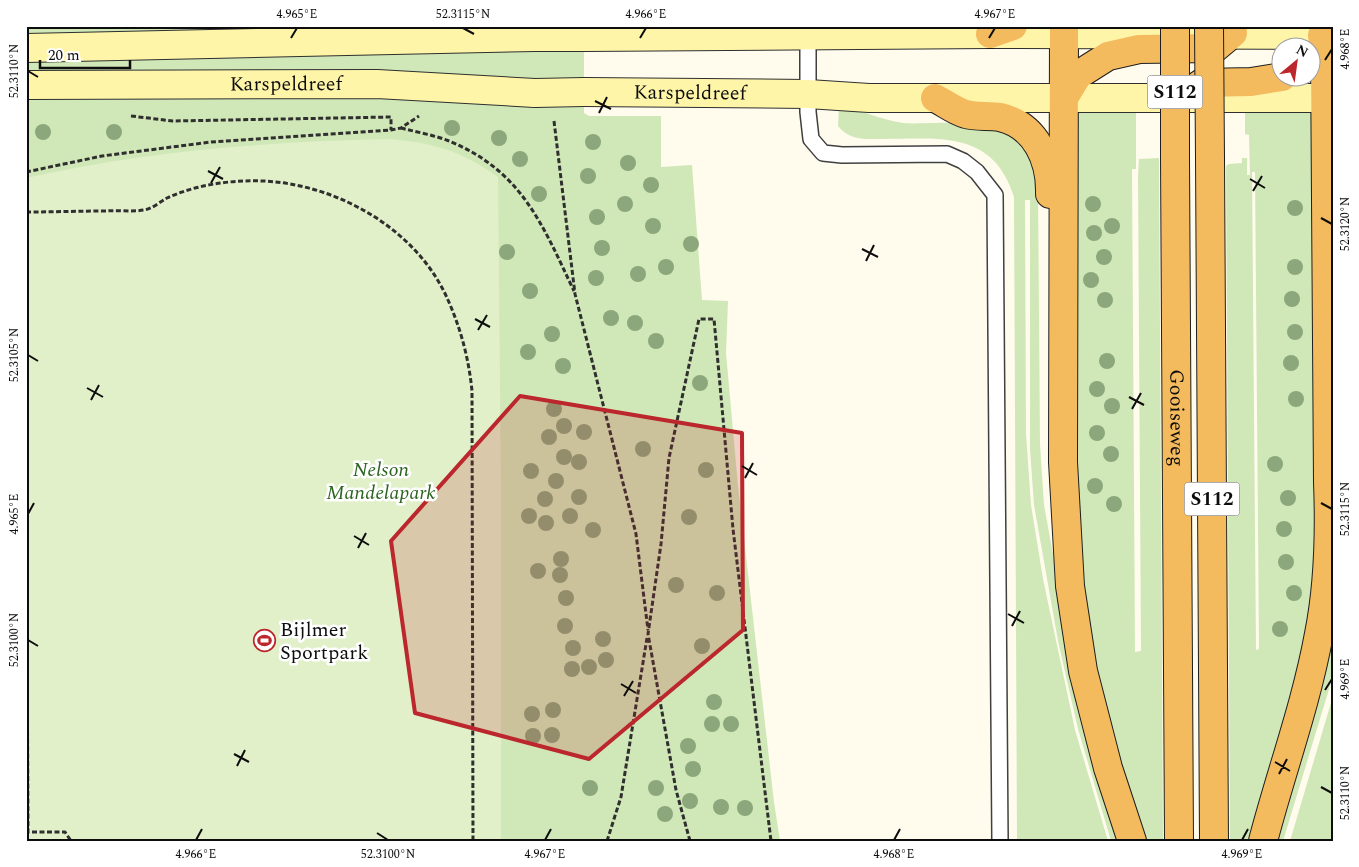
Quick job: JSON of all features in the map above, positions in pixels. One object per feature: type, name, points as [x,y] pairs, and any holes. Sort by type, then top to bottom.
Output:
[{"type":"highway","name":"Gooiseweg","points":[[1175,26],[1179,841]]},
{"type":"highway","points":[[1064,30],[1062,304],[1064,497],[1075,628],[1095,720],[1132,841]]},
{"type":"highway","name":"Gooiseweg","points":[[1214,841],[1210,158],[1221,30]]},
{"type":"highway","points":[[1064,98],[1078,75],[1108,56],[1139,49],[1215,48],[1221,30]]},
{"type":"highway","points":[[1263,841],[1311,670],[1320,632],[1327,584],[1330,533],[1328,482],[1330,235],[1325,98],[1326,57],[1322,48]]},
{"type":"highway","points":[[1180,98],[1202,83],[1251,82],[1272,79]]},
{"type":"highway","points":[[935,98],[967,114],[1004,118],[1022,128],[1037,141],[1044,157],[1050,186],[1048,278],[1062,304]]},
{"type":"main road","name":"Karspeldreef","points":[[26,48],[808,31],[1221,30],[1307,38]]},
{"type":"main road","name":"Karspeldreef","points":[[26,85],[377,84],[544,102],[584,92],[808,94],[869,98],[1325,98]]},
{"type":"lane","points":[[808,31],[808,94],[811,140],[823,153],[842,155],[947,154],[963,161],[977,172],[995,195],[1000,841]]},
{"type":"path","points":[[544,102],[554,130],[575,294],[636,534],[648,634],[676,790],[690,841]]},
{"type":"path","points":[[26,172],[102,156],[211,142],[391,130],[400,128],[420,114]]},
{"type":"path","points":[[174,121],[391,117],[391,130]]},
{"type":"path","points":[[400,128],[447,140],[478,155],[499,169],[517,188],[547,235],[575,294]]},
{"type":"path","points":[[26,212],[145,210],[168,198],[217,183],[245,180],[300,185],[346,202],[390,228],[432,272],[448,299],[462,336],[469,364],[472,391],[473,841]]},
{"type":"path","points":[[607,841],[621,797],[661,544],[669,458],[699,319],[714,319],[733,529],[772,841]]},
{"type":"path","points":[[26,401],[28,832],[65,832],[71,841]]},
{"type":"highlighted area","points":[[520,396],[742,433],[743,630],[589,759],[415,713],[391,541]]},
{"type":"green space","name":"Nelson Mandelapark","points":[[26,26],[584,26],[584,113],[589,116],[661,116],[661,167],[692,165],[702,300],[728,301],[726,353],[738,486],[780,841],[26,841]]},
{"type":"green space","points":[[1245,106],[1314,106],[1318,479],[1314,580],[1301,665],[1260,815],[1249,841],[1230,841],[1226,166],[1242,163],[1242,158],[1247,158],[1247,175],[1250,175],[1249,135],[1245,134]],"holes":[[[1252,172],[1255,172],[1259,649],[1256,650]]]},
{"type":"green space","points":[[839,107],[903,123],[954,123],[988,126],[1002,131],[1014,139],[1024,150],[1032,165],[1038,186],[1040,444],[1044,505],[1069,642],[1121,841],[1111,841],[1078,729],[1058,641],[1034,505],[1030,449],[1030,200],[1025,200],[1026,434],[1031,505],[1043,579],[1075,730],[1108,841],[1017,841],[1014,197],[1005,175],[993,160],[978,149],[962,143],[944,140],[853,137],[838,126]]},
{"type":"green space","points":[[1136,107],[1136,169],[1132,169],[1135,652],[1141,651],[1138,176],[1139,159],[1159,158],[1163,841],[1142,841],[1125,786],[1086,636],[1074,517],[1077,110]]},
{"type":"green space","name":"Bijlmer Sportpark","points":[[388,139],[446,149],[471,160],[498,177],[501,488],[501,841],[26,841],[26,178],[116,161],[206,150]]},
{"type":"green space","points":[[1333,617],[1333,676],[1283,841],[1273,841]]},
{"type":"green space","points":[[1333,696],[1333,841],[1290,841]]},
{"type":"place","name":"Bijlmer Sportpark","points":[[264,641]]}]
